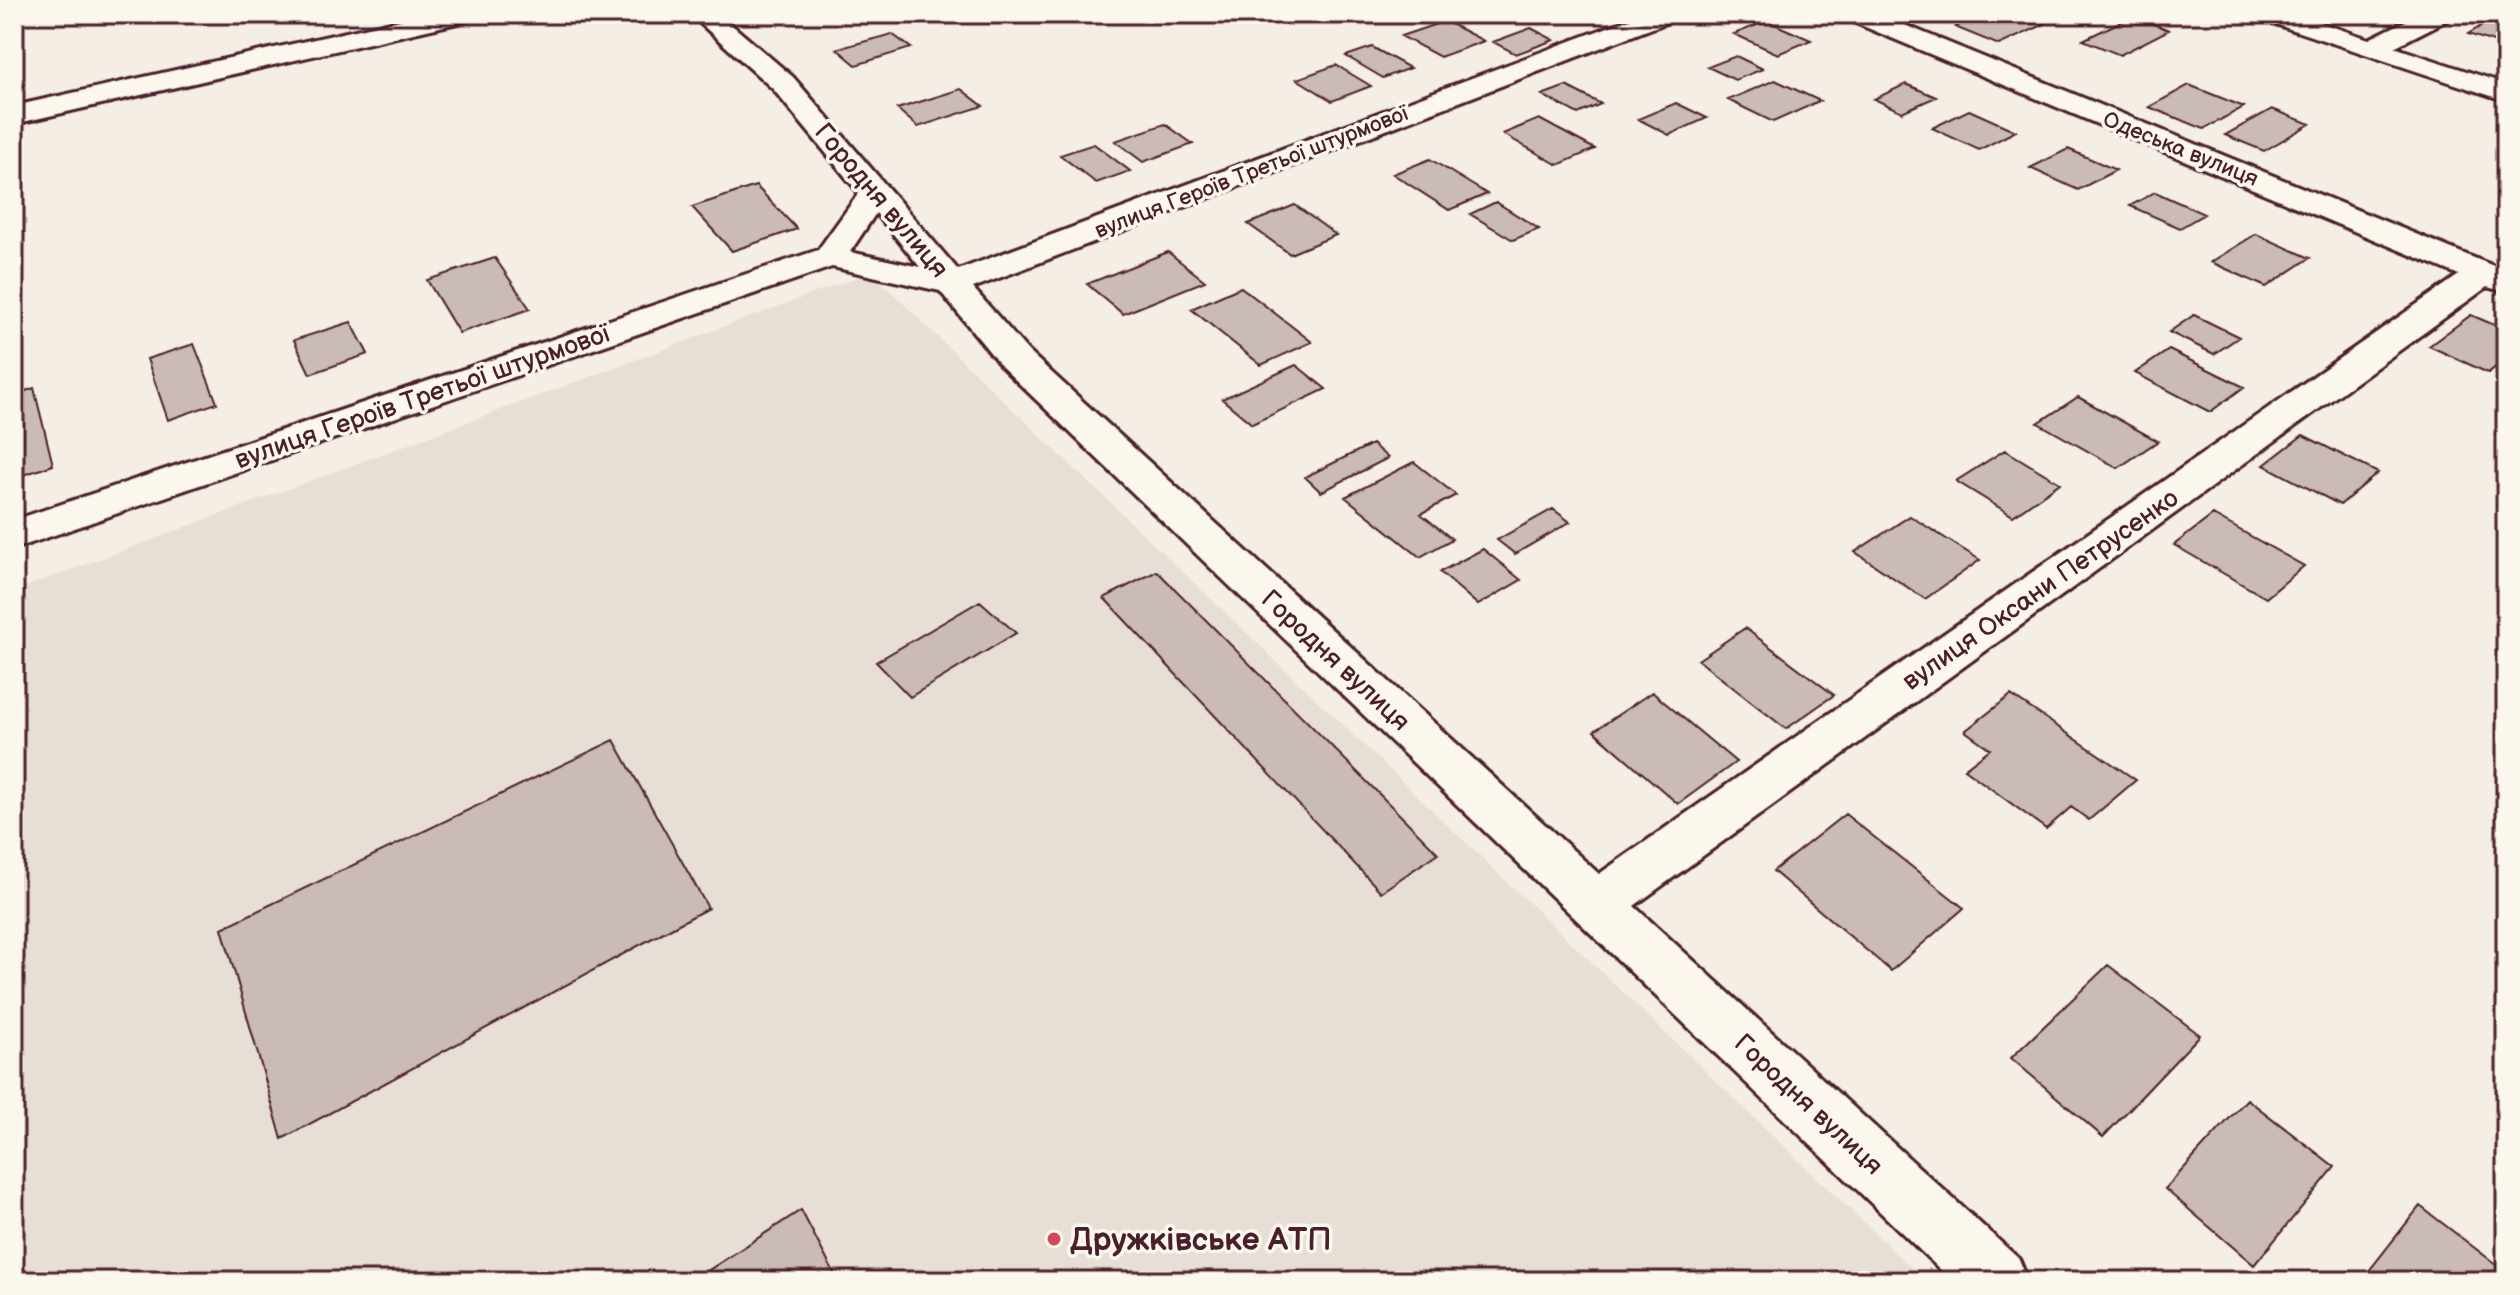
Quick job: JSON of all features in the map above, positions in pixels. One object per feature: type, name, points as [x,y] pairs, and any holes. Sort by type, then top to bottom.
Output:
[{"type":"street","points":[[14,115],[462,14]]},
{"type":"street","name":"Городня вулиця","points":[[703,14],[783,83],[1015,359],[1997,1281]]},
{"type":"street","name":"вулиця Героїв Третьої штурмової","points":[[952,284],[1667,14]]},
{"type":"street","name":"Одеська вулиця","points":[[1855,14],[2495,278]]},
{"type":"street","points":[[2269,14],[2506,93]]},
{"type":"street","points":[[2371,48],[2440,14]]},
{"type":"street","points":[[875,192],[830,257],[952,284]]},
{"type":"street","name":"вулиця Героїв Третьої штурмової","points":[[14,535],[830,257]]},
{"type":"street","name":"вулиця Оксани Петрусенко","points":[[1596,905],[2495,278]]},
{"type":"shaded area","points":[[871,272],[1925,1281],[14,1281],[14,591]]},
{"type":"building","points":[[1985,14],[2018,14],[2045,24],[1999,45],[1955,27]]},
{"type":"building","points":[[2132,16],[2169,30],[2120,55],[2083,40]]},
{"type":"building","points":[[1445,21],[1484,41],[1440,57],[1401,36]]},
{"type":"building","points":[[1767,21],[1811,40],[1778,54],[1734,34]]},
{"type":"building","points":[[2490,21],[2506,27],[2506,46],[2468,34]]},
{"type":"building","points":[[1531,28],[1554,40],[1516,54],[1493,42]]},
{"type":"building","points":[[892,34],[911,48],[856,65],[837,49]]},
{"type":"building","points":[[1372,47],[1410,68],[1383,78],[1346,56]]},
{"type":"building","points":[[1736,56],[1763,69],[1735,80],[1708,67]]},
{"type":"building","points":[[1336,65],[1371,86],[1332,101],[1297,79]]},
{"type":"building","points":[[1775,80],[1820,101],[1773,122],[1728,100]]},
{"type":"building","points":[[1906,84],[1936,97],[1902,112],[1874,99]]},
{"type":"building","points":[[2189,85],[2244,107],[2204,129],[2149,107]]},
{"type":"building","points":[[1566,86],[1601,104],[1578,114],[1542,95]]},
{"type":"building","points":[[961,89],[983,106],[918,127],[897,109]]},
{"type":"building","points":[[1676,103],[1707,118],[1669,135],[1638,119]]},
{"type":"building","points":[[2272,109],[2310,124],[2264,151],[2225,135]]},
{"type":"building","points":[[1969,110],[2016,131],[1979,150],[1932,128]]},
{"type":"building","points":[[1539,119],[1595,149],[1558,165],[1503,134]]},
{"type":"building","points":[[1165,124],[1193,144],[1143,162],[1115,141]]},
{"type":"building","points":[[1094,144],[1130,171],[1096,183],[1060,155]]},
{"type":"building","points":[[2068,149],[2116,170],[2078,190],[2030,168]]},
{"type":"building","points":[[1430,159],[1487,194],[1449,210],[1393,174]]},
{"type":"building","points":[[756,186],[797,229],[732,251],[692,207]]},
{"type":"building","points":[[2155,192],[2204,214],[2180,228],[2130,206]]},
{"type":"building","points":[[1496,202],[1539,229],[1513,240],[1470,214]]},
{"type":"building","points":[[1295,205],[1336,235],[1290,254],[1248,224]]},
{"type":"building","points":[[2256,234],[2310,258],[2266,287],[2211,262]]},
{"type":"building","points":[[1168,252],[1205,281],[1123,314],[1087,284]]},
{"type":"building","points":[[495,258],[530,309],[459,333],[427,280]]},
{"type":"building","points":[[1241,287],[1312,342],[1261,365],[1191,309]]},
{"type":"building","points":[[2194,315],[2239,337],[2214,354],[2169,332]]},
{"type":"building","points":[[2471,315],[2506,330],[2506,359],[2488,373],[2429,346]]},
{"type":"building","points":[[351,322],[368,354],[310,374],[294,340]]},
{"type":"building","points":[[194,344],[217,403],[168,420],[147,359]]},
{"type":"building","points":[[2169,350],[2244,387],[2210,412],[2135,373]]},
{"type":"building","points":[[1296,365],[1326,389],[1252,424],[1222,399]]},
{"type":"building","points":[[34,388],[53,465],[14,478],[14,395]]},
{"type":"building","points":[[2078,397],[2158,441],[2118,468],[2038,423]]},
{"type":"building","points":[[2303,435],[2378,473],[2340,505],[2264,465]]},
{"type":"building","points":[[1372,444],[1388,458],[1321,492],[1305,477]]},
{"type":"building","points":[[2005,450],[2060,483],[2013,516],[1956,481]]},
{"type":"building","points":[[1414,462],[1456,495],[1421,514],[1452,539],[1420,557],[1345,497]]},
{"type":"building","points":[[1553,509],[1570,522],[1515,554],[1497,540]]},
{"type":"building","points":[[2213,515],[2304,566],[2266,598],[2174,545]]},
{"type":"building","points":[[1910,516],[1980,560],[1925,599],[1855,552]]},
{"type":"building","points":[[1483,549],[1521,580],[1478,605],[1440,572]]},
{"type":"building","points":[[1157,571],[1438,853],[1381,892],[1104,598]]},
{"type":"building","points":[[980,601],[1016,633],[910,697],[876,662]]},
{"type":"building","points":[[1745,628],[1834,695],[1786,729],[1698,660]]},
{"type":"building","points":[[1652,692],[1736,762],[1678,804],[1594,731]]},
{"type":"building","points":[[2011,695],[2136,780],[2089,820],[2071,807],[2046,829],[1964,769],[1990,749],[1965,731]]},
{"type":"building","points":[[614,740],[708,908],[282,1139],[222,928]]},
{"type":"building","points":[[1845,814],[1964,908],[1891,971],[1773,871]]},
{"type":"building","points":[[2108,965],[2200,1035],[2103,1137],[2011,1058]]},
{"type":"building","points":[[2247,1099],[2335,1167],[2254,1265],[2165,1189]]},
{"type":"building","points":[[2420,1206],[2506,1272],[2506,1281],[2361,1281]]},
{"type":"building","points":[[801,1210],[838,1281],[692,1281]]},
{"type":"place","name":"Дружківське АТП","points":[[1054,1239]]}]
